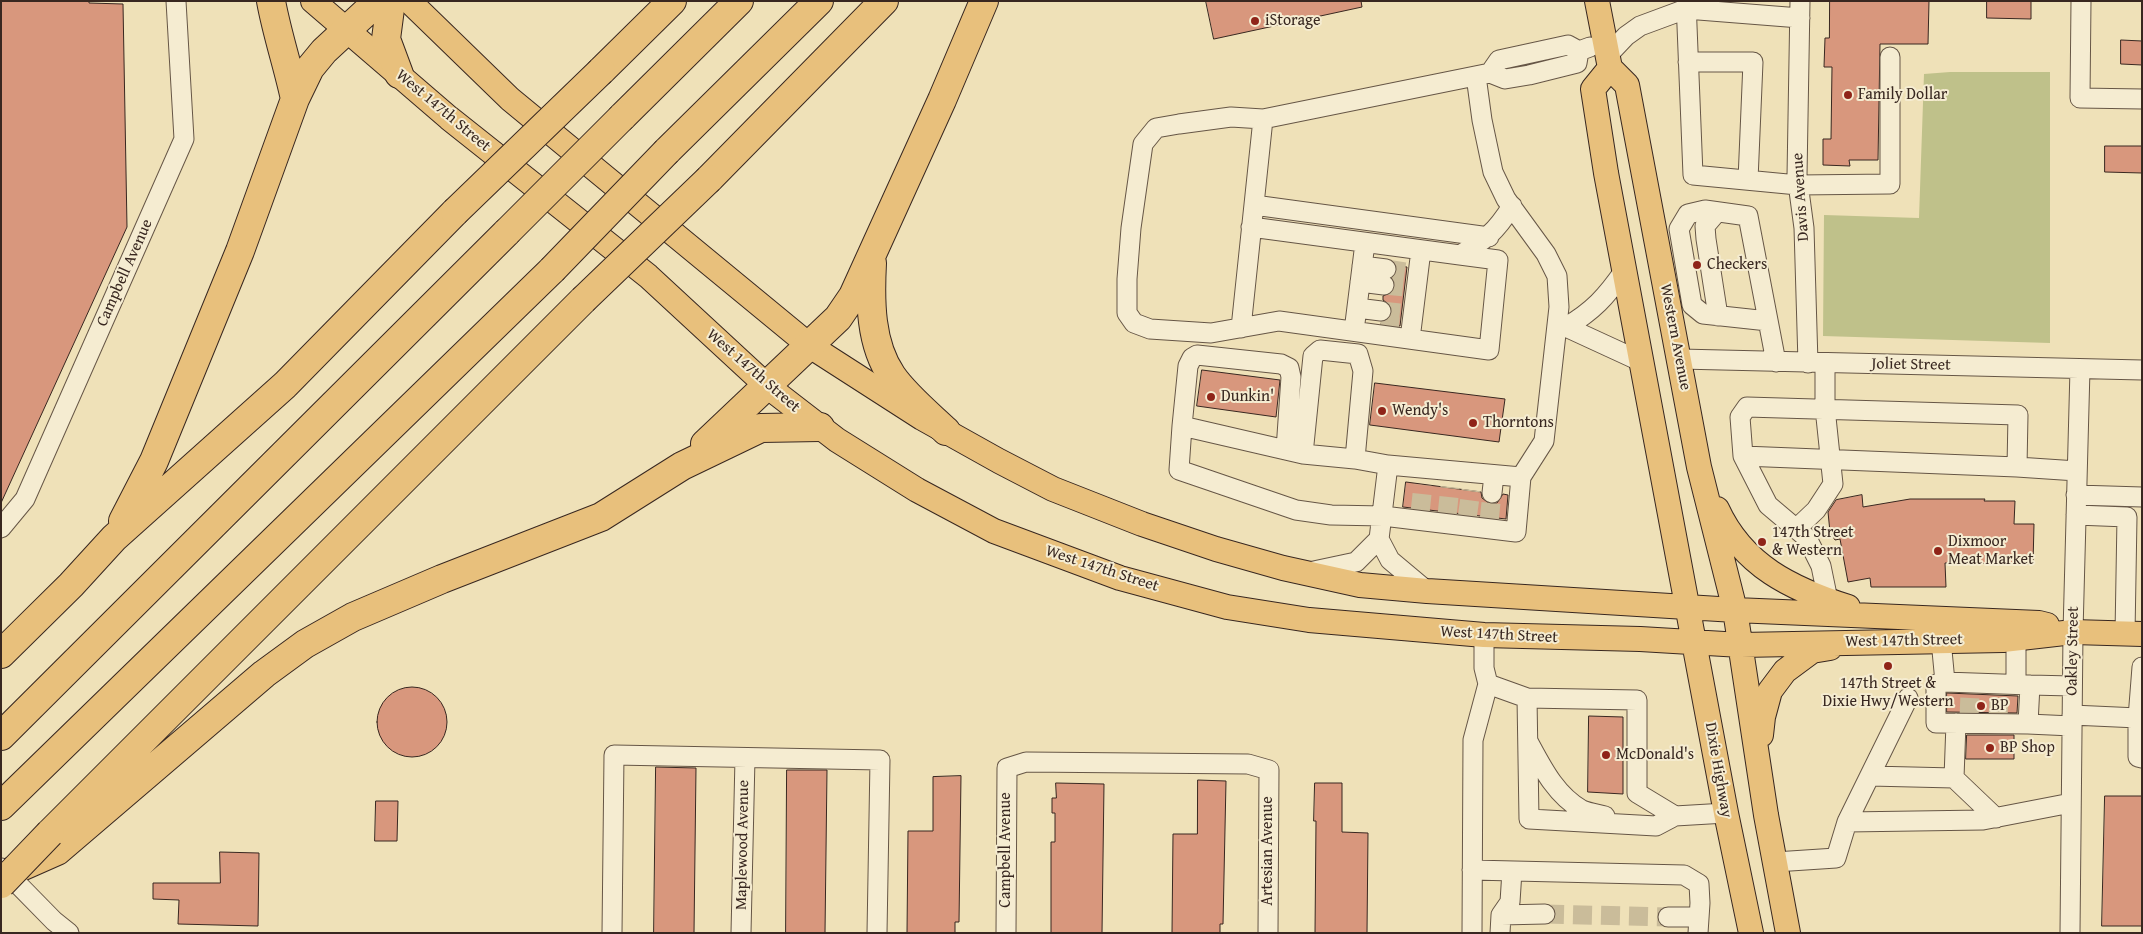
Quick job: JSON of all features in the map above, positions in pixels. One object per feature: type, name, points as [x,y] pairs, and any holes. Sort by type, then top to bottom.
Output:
[{"type":"highway","points":[[271,1],[277,32],[295,99]]},
{"type":"highway","points":[[114,538],[154,461],[240,251],[295,99],[310,68],[328,46],[378,1]]},
{"type":"highway","points":[[391,1],[386,39],[399,74]]},
{"type":"highway","points":[[1,654],[114,538],[284,385],[455,212],[672,1]]},
{"type":"highway","points":[[1,736],[739,1]]},
{"type":"highway","points":[[1,806],[552,270],[667,151],[819,1]]},
{"type":"highway","points":[[53,842],[582,300],[709,179],[884,1]]},
{"type":"highway","points":[[682,466],[810,346],[838,318],[853,296],[942,100],[984,1]]},
{"type":"highway","points":[[872,254],[873,323],[882,358],[892,376],[946,431]]},
{"type":"highway","points":[[6,874],[53,842],[264,674],[305,644],[353,617],[442,579],[601,517],[682,466],[732,440],[761,428],[820,427]]},
{"type":"main road","name":"West 147th Street","points":[[313,1],[449,118],[648,276],[767,386],[837,440],[918,490],[994,531],[1120,578],[1227,607],[1309,620],[1484,635],[1741,645],[2016,638],[2073,632],[2134,634]]},
{"type":"main road","name":"West 147th Street","points":[[409,1],[510,99],[810,346],[946,431],[1053,489],[1117,514],[1216,549],[1360,585],[1427,591],[1735,610],[2038,623],[2073,632]]},
{"type":"main road","points":[[1597,1],[1608,55],[1593,89],[1624,271],[1688,607]]},
{"type":"main road","name":"Western Avenue","points":[[1608,55],[1627,85],[1699,467],[1735,610]]},
{"type":"main road","points":[[1699,467],[1721,519],[1738,543],[1765,569],[1800,590],[1884,616]]},
{"type":"main road","name":"Dixie Highway","points":[[1688,607],[1726,813],[1751,933]]},
{"type":"main road","points":[[1735,610],[1788,933]]},
{"type":"main road","points":[[1758,759],[1763,717],[1770,691],[1785,671],[1812,651],[1881,641]]},
{"type":"street","name":"Campbell Avenue","points":[[1,528],[24,499],[184,140],[176,1]]},
{"type":"street","points":[[2081,1],[2080,98],[2142,99]]},
{"type":"street","points":[[1686,5],[1693,175],[1798,185],[1890,184],[1890,57]]},
{"type":"street","points":[[1383,298],[1358,301],[1279,321],[1211,333],[1150,329],[1134,323],[1127,313],[1127,279],[1131,228],[1143,144],[1156,128],[1196,120],[1231,117],[1263,119],[1483,74],[1499,60],[1568,45],[1579,51],[1608,55],[1626,36],[1640,26],[1686,5],[1800,10]]},
{"type":"street","name":"Davis Avenue","points":[[1796,529],[1816,510],[1833,484],[1825,408],[1816,363],[1804,228],[1798,185],[1800,10]]},
{"type":"street","points":[[1688,62],[1753,62],[1748,180]]},
{"type":"street","points":[[1294,452],[1291,377],[1287,366],[1197,356],[1192,358],[1188,366],[1179,470],[1296,510],[1332,515],[1419,517],[1489,525],[1516,532],[1521,478],[1544,441],[1561,327],[1557,276],[1546,254],[1512,206],[1493,172],[1483,74]]},
{"type":"street","points":[[1241,328],[1263,119]]},
{"type":"street","points":[[1254,205],[1489,237]]},
{"type":"street","points":[[1460,255],[1489,237],[1500,226],[1512,206]]},
{"type":"street","points":[[1768,321],[1703,314],[1692,306],[1679,229],[1688,214],[1705,210],[1748,216],[1776,362]]},
{"type":"street","points":[[1717,212],[1705,226],[1718,316]]},
{"type":"street","points":[[1251,228],[1498,260],[1489,350],[1409,304],[1358,301]]},
{"type":"street","points":[[1358,301],[1365,243]]},
{"type":"street","points":[[1409,304],[1420,250]]},
{"type":"street","points":[[1561,327],[1589,314],[1608,296],[1624,271]]},
{"type":"street","points":[[1358,301],[1383,298]]},
{"type":"street","points":[[1358,301],[1383,298]]},
{"type":"street","points":[[1561,327],[1642,362]]},
{"type":"street","points":[[1294,452],[1314,356],[1320,350],[1358,354],[1363,371],[1355,459]]},
{"type":"street","name":"Joliet Street","points":[[1680,359],[2142,370]]},
{"type":"street","name":"Oakley Street","points":[[2070,933],[2072,686],[2080,368]]},
{"type":"street","points":[[1828,600],[1821,566],[1807,538],[1768,505],[1743,456],[1740,416],[1747,407],[2018,415],[2017,468]]},
{"type":"street","points":[[1182,426],[1294,452],[1388,465],[1424,477],[1493,484],[1521,478]]},
{"type":"street","points":[[1743,456],[2077,471]]},
{"type":"street","points":[[1305,572],[1356,562],[1379,539],[1388,465]]},
{"type":"street","points":[[2076,495],[2142,497]]},
{"type":"street","points":[[2076,515],[2127,517],[2134,596],[2134,634]]},
{"type":"street","points":[[1379,539],[1390,560],[1427,591]]},
{"type":"street","points":[[1472,933],[1474,740],[1488,684],[1484,668],[1484,635]]},
{"type":"street","points":[[2016,638],[2011,687],[2028,724]]},
{"type":"street","points":[[1941,640],[1945,682]]},
{"type":"street","points":[[2142,667],[2138,757],[2142,758]]},
{"type":"street","points":[[2072,686],[1970,688],[1945,682],[1936,684],[1936,723],[1998,721],[2028,724],[2140,718]]},
{"type":"street","points":[[1488,684],[1527,698],[1637,700],[1637,793],[1675,816]]},
{"type":"street","points":[[1527,698],[1529,819],[1656,826],[1675,816],[1726,813]]},
{"type":"street","points":[[1775,862],[1836,858],[1847,822],[1908,698]]},
{"type":"street","points":[[1954,778],[1965,721]]},
{"type":"street","points":[[1528,740],[1544,772],[1561,794],[1583,810],[1633,824]]},
{"type":"street","points":[[612,933],[614,755],[880,760],[878,933]]},
{"type":"street","name":"Maplewood Avenue","points":[[741,933],[744,758]]},
{"type":"street","name":"Campbell Avenue","points":[[1006,933],[1007,768],[1026,762],[1036,762],[1248,764],[1269,770]]},
{"type":"street","name":"Artesian Avenue","points":[[1268,933],[1269,770]]},
{"type":"street","points":[[1870,776],[1954,778],[1996,818]]},
{"type":"street","points":[[1847,822],[1983,820],[2071,803]]},
{"type":"street","points":[[1472,870],[1684,875],[1699,884],[1699,925],[1668,917]]},
{"type":"street","points":[[1500,924],[1510,902],[1512,871]]},
{"type":"street","points":[[6,874],[54,921],[70,933]]},
{"type":"street","points":[[1500,924],[1545,914]]},
{"type":"green space","points":[[1950,72],[2050,72],[2050,343],[1823,336],[1824,215],[1919,218],[1924,74]]},
{"type":"building","points":[[1,1],[89,1],[89,3],[123,4],[127,227],[1,503]]},
{"type":"building","name":"iStorage","points":[[1206,1],[1361,1],[1362,7],[1214,39]]},
{"type":"building","points":[[1830,1],[1929,1],[1928,44],[1880,44],[1878,160],[1849,160],[1850,166],[1823,165],[1823,139],[1831,139],[1832,67],[1824,67],[1825,38],[1829,38]]},
{"type":"building","points":[[1987,1],[2031,1],[2031,19],[1987,18]]},
{"type":"building","points":[[2121,40],[2142,41],[2142,65],[2121,64]]},
{"type":"building","points":[[2105,146],[2142,146],[2142,173],[2105,172]]},
{"type":"building","points":[[1397,266],[1407,267],[1400,326],[1380,324],[1390,318],[1392,313],[1391,306],[1383,300],[1383,296],[1393,291],[1395,286],[1392,278],[1397,271]]},
{"type":"building","points":[[1202,370],[1280,380],[1276,417],[1197,406]]},
{"type":"building","points":[[1375,383],[1505,399],[1499,442],[1370,425]]},
{"type":"building","points":[[1406,482],[1481,492],[1482,498],[1490,504],[1497,503],[1503,494],[1508,495],[1506,519],[1403,507]]},
{"type":"building","name":"Dixmoor Meat Market","points":[[1862,495],[1863,507],[1910,499],[2015,501],[2014,524],[2034,524],[2033,564],[1945,563],[1946,587],[1871,587],[1870,578],[1848,582],[1840,539],[1835,540],[1830,532],[1828,512],[1836,500]]},
{"type":"building","points":[[412,687],[425,690],[437,697],[444,709],[447,722],[444,735],[437,747],[425,754],[412,757],[399,754],[387,747],[380,735],[377,722],[380,709],[387,697],[399,690]]},
{"type":"building","name":"BP","points":[[1947,693],[2018,696],[2017,713],[1947,712]]},
{"type":"building","name":"McDonald's","points":[[1589,716],[1623,717],[1623,794],[1588,792]]},
{"type":"building","name":"BP Shop","points":[[1967,735],[2014,735],[2014,759],[1966,759]]},
{"type":"building","points":[[656,767],[696,768],[694,933],[654,933]]},
{"type":"building","points":[[787,770],[827,770],[825,933],[786,933]]},
{"type":"building","points":[[961,776],[959,922],[955,922],[955,933],[907,933],[908,831],[933,831],[933,777]]},
{"type":"building","points":[[1198,780],[1226,781],[1223,924],[1220,924],[1220,933],[1172,933],[1173,834],[1197,834]]},
{"type":"building","points":[[1056,783],[1104,784],[1102,933],[1051,933],[1051,842],[1055,842],[1055,813],[1052,813],[1052,798],[1056,798]]},
{"type":"building","points":[[1315,783],[1342,783],[1342,832],[1368,833],[1367,933],[1315,933]]},
{"type":"building","points":[[2105,796],[2142,796],[2142,926],[2102,926]]},
{"type":"building","points":[[376,801],[398,801],[397,841],[375,841]]},
{"type":"building","points":[[220,852],[259,853],[258,926],[178,924],[179,900],[153,899],[153,883],[220,883]]},
{"type":"tunnel","points":[[1386,269],[1406,272]]},
{"type":"tunnel","points":[[1384,285],[1405,287]]},
{"type":"tunnel","points":[[1381,311],[1401,313]]},
{"type":"tunnel","points":[[1380,325],[1400,327]]},
{"type":"tunnel","points":[[1420,513],[1423,485]]},
{"type":"tunnel","points":[[1447,516],[1450,487]]},
{"type":"tunnel","points":[[1467,519],[1471,490]]},
{"type":"tunnel","points":[[1489,522],[1492,493]]},
{"type":"tunnel","points":[[1969,717],[1970,694]]},
{"type":"tunnel","points":[[1998,718],[1999,694]]},
{"type":"tunnel","points":[[1545,914],[1668,917]]},
{"type":"place","name":"iStorage","points":[[1255,21]]},
{"type":"place","name":"Family Dollar","points":[[1848,95]]},
{"type":"place","name":"Checkers","points":[[1697,265]]},
{"type":"place","name":"Dunkin'","points":[[1211,397]]},
{"type":"place","name":"Wendy's","points":[[1382,411]]},
{"type":"place","name":"Thorntons","points":[[1473,423]]},
{"type":"place","name":"147th Street & Western","points":[[1762,542]]},
{"type":"place","name":"Dixmoor Meat Market","points":[[1938,551]]},
{"type":"place","name":"147th Street & Dixie Hwy/Western","points":[[1888,666]]},
{"type":"place","name":"BP","points":[[1981,706]]},
{"type":"place","name":"BP Shop","points":[[1990,748]]},
{"type":"place","name":"McDonald's","points":[[1606,755]]}]
